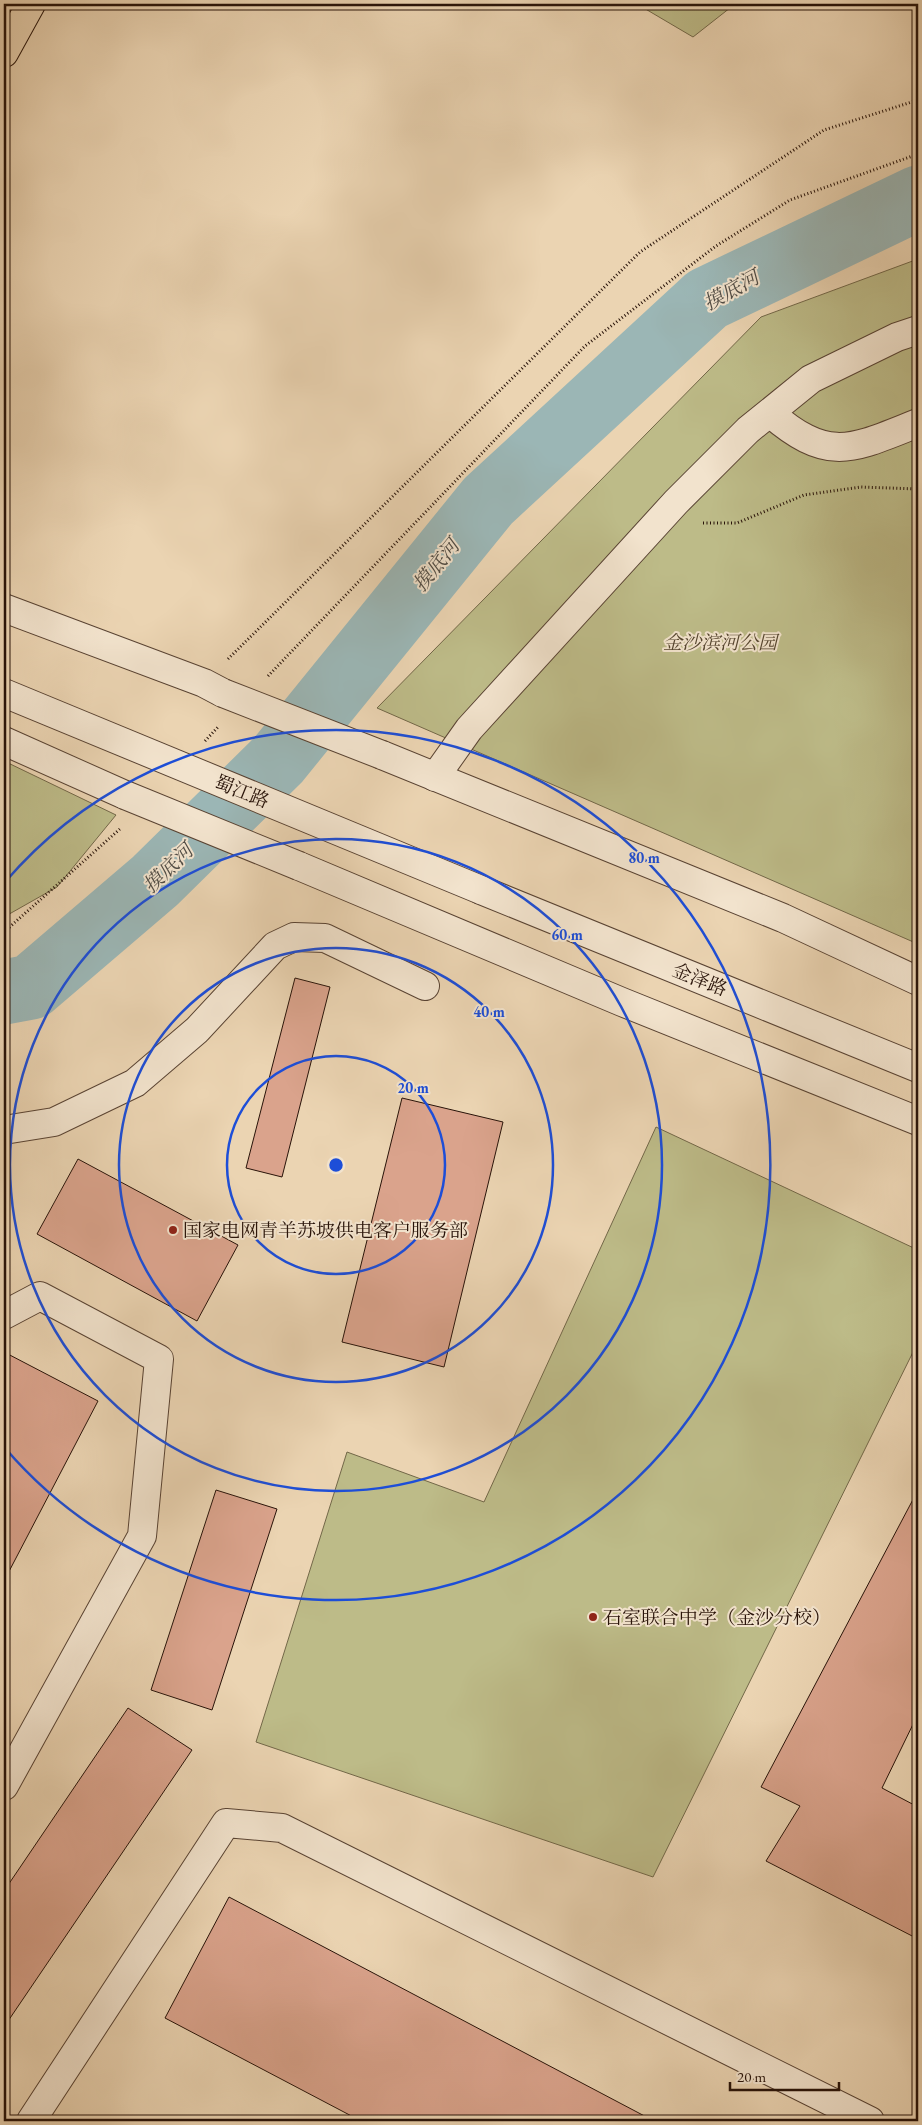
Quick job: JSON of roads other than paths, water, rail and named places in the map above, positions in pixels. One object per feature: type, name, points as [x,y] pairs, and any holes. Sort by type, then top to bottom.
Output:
[{"type":"main road","points":[[4,53],[31,4]]},
{"type":"street","points":[[435,777],[469,729],[676,502],[748,430],[811,379],[897,337],[918,330]]},
{"type":"street","points":[[770,412],[793,432],[820,446],[858,446],[918,423]]},
{"type":"street","points":[[4,608],[214,688],[783,918],[918,981]]},
{"type":"street","name":"蜀江路","points":[[4,693],[481,890]]},
{"type":"street","points":[[4,742],[126,795],[622,1002],[918,1121]]},
{"type":"street","name":"金泽路","points":[[481,890],[918,1068]]},
{"type":"street","points":[[4,1130],[54,1122],[135,1083],[197,1030],[276,946],[294,937],[325,938],[425,986]]},
{"type":"street","points":[[4,1315],[40,1296],[159,1359],[142,1536],[4,1786]]},
{"type":"street","points":[[31,2121],[226,1823],[282,1828],[870,2121]]},
{"type":"waterway","name":"摸底河","points":[[4,992],[31,987],[155,881],[278,760],[488,501],[707,299],[918,198]]},
{"type":"place","name":"国家电网青羊苏坡供电客户服务部","points":[[173,1230]]},
{"type":"place","name":"石室联合中学（金沙分校）","points":[[593,1617]]},
{"type":"park label","name":"金沙滨河公园","points":[[720,642]]}]
